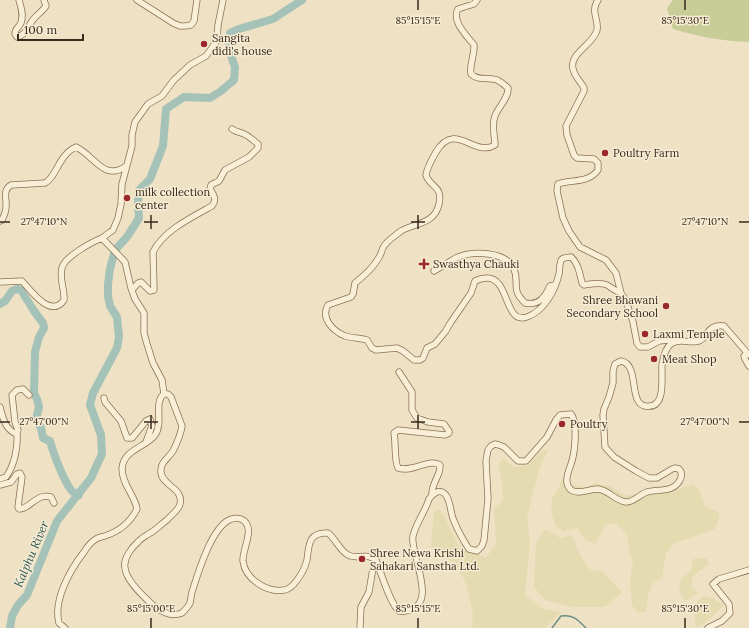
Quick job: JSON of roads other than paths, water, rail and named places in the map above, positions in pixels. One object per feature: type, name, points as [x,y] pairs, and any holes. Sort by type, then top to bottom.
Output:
[{"type":"street","points":[[19,0],[22,16],[20,25],[15,31],[17,37],[25,33],[33,19],[46,6],[44,0]]},
{"type":"street","points":[[137,0],[180,26],[191,24],[194,21],[197,0]]},
{"type":"street","points":[[0,282],[22,281],[43,302],[48,305],[61,305],[64,300],[62,276],[63,265],[82,249],[113,230],[118,218],[121,204],[122,184],[132,146],[133,127],[148,104],[166,92],[173,81],[190,65],[206,56],[217,40],[218,24],[223,0]]},
{"type":"street","points":[[477,0],[474,4],[458,9],[456,14],[460,27],[466,37],[474,45],[470,69],[471,74],[478,78],[497,80],[508,88],[506,97],[495,117],[493,129],[495,145],[490,148],[482,148],[459,139],[446,140],[442,143],[434,155],[426,176],[427,179],[437,187],[439,191],[440,198],[436,212],[432,217],[420,225],[401,231],[385,244],[377,261],[366,274],[355,283],[351,297],[328,305],[326,319],[328,323],[344,335],[367,340],[372,348],[376,350],[397,348],[403,350],[414,360],[420,360],[423,358],[427,348],[435,344],[445,332],[450,322],[472,294],[477,280],[490,278],[496,281],[506,295],[508,305],[516,317],[521,318],[530,316],[551,296],[561,260],[564,258],[571,257],[578,269],[584,285],[606,285],[614,291],[622,293]]},
{"type":"street","points":[[598,0],[594,9],[597,26],[594,37],[591,42],[578,53],[572,65],[573,70],[584,88],[584,91],[568,121],[566,131],[574,155],[580,159],[594,159],[598,163],[598,170],[592,176],[582,180],[558,184],[557,191],[562,218],[580,247],[606,260],[616,273],[633,322],[636,343],[640,348],[648,347],[659,341],[670,339],[677,338],[684,341]]},
{"type":"street","points":[[132,290],[138,283],[141,282],[150,291],[154,290],[153,252],[160,240],[183,222],[212,206],[215,196],[210,189],[211,186],[220,180],[225,170],[249,157],[258,148],[258,144],[252,139],[245,134],[235,132],[232,129]]},
{"type":"street","points":[[0,221],[4,216],[6,209],[5,192],[7,188],[16,184],[45,183],[49,181],[58,163],[71,149],[76,147],[107,171],[113,173],[120,171],[127,166]]},
{"type":"street","points":[[102,238],[125,262],[135,299],[144,313],[144,333],[153,363],[162,380],[164,394]]},
{"type":"street","points":[[434,271],[458,257],[465,255],[494,254],[509,261],[515,274],[518,295],[525,303],[535,304],[541,301],[546,295],[550,286],[555,285]]},
{"type":"street","points":[[164,394],[168,394],[171,397],[182,426],[172,452],[161,466],[161,473],[179,494],[181,502],[180,506],[150,534],[138,541],[126,558],[124,564],[125,570],[133,584],[142,595],[159,610],[171,615],[182,613],[190,603],[192,592],[211,540],[221,526],[233,519],[240,519],[248,525],[244,556],[245,567],[252,579],[266,587],[285,590],[294,584],[305,566],[308,544],[310,540],[319,534],[328,533],[349,556],[365,556],[376,560],[386,588],[396,608],[403,612],[416,606],[421,596],[422,588],[420,570],[413,546],[413,536],[432,495],[436,492],[441,492],[444,494],[450,505],[454,521],[466,545],[469,549],[479,550],[484,540],[487,513],[488,488],[486,455],[490,446],[495,444],[504,446],[518,461],[526,461],[547,437],[560,415],[567,413],[571,414],[573,416],[575,428],[574,449],[567,477],[567,483],[572,491],[600,490],[606,491],[620,500],[626,502],[632,501],[647,492],[666,490],[674,487],[682,476],[679,469],[675,468],[652,479],[636,472],[610,454],[605,446],[603,415],[613,383],[613,371],[615,364],[621,361],[628,364],[639,402],[646,406],[654,405],[660,400],[662,390],[662,365],[670,345],[674,342],[702,340],[712,328],[724,326],[748,354],[744,356],[749,366]]},
{"type":"street","points":[[399,372],[412,392],[412,410],[416,418],[444,424],[449,431],[449,433],[445,435],[398,430],[394,433],[396,464],[398,468],[407,470],[434,463],[440,465],[440,472],[434,480],[432,495]]},
{"type":"street","points":[[0,479],[6,477],[11,469],[17,447],[18,430],[15,422],[12,395],[20,389],[23,389],[29,395]]},
{"type":"street","points":[[65,628],[59,623],[57,611],[64,584],[72,568],[91,543],[98,538],[123,527],[129,522],[137,509],[126,484],[122,468],[124,461],[134,449],[150,440],[157,432],[160,424],[160,397],[164,394]]},
{"type":"street","points":[[104,398],[105,402],[121,421],[127,438],[132,438],[146,421],[150,419],[152,426],[146,442]]},
{"type":"street","points":[[0,407],[6,426],[14,434],[17,434]]},
{"type":"street","points":[[0,485],[11,482],[17,474],[20,473],[22,477],[18,507],[19,510],[24,509],[34,500],[44,497],[51,497],[54,503]]},
{"type":"street","points":[[360,628],[361,607],[369,592],[373,568],[376,560]]},
{"type":"street","points":[[708,628],[722,621],[730,613],[730,604],[714,584],[719,579],[749,570]]},
{"type":"waterway","name":"Kalphu River","points":[[10,628],[12,616],[18,605],[27,595],[57,521],[91,478],[102,454],[101,435],[90,405],[93,393],[117,348],[119,337],[117,317],[110,306],[108,296],[110,269],[115,250],[127,237],[139,218],[139,190],[150,179],[163,146],[166,109],[184,97],[210,98],[221,91],[234,80],[235,67],[229,50],[230,33],[273,19],[302,0]]},
{"type":"waterway","points":[[0,304],[5,301],[12,291],[17,289],[21,290],[43,323],[44,328],[39,337],[35,352],[34,393],[39,407],[36,419],[41,428],[43,438],[50,441],[66,483],[73,492],[79,495]]},
{"type":"waterway","points":[[552,628],[561,616],[575,618],[586,628]]},
{"type":"place","name":"Sangita didi's house","points":[[204,44]]},
{"type":"place","name":"Poultry Farm","points":[[605,153]]},
{"type":"place","name":"milk collection center","points":[[127,198]]},
{"type":"place","name":"Swasthya Chauki","points":[[424,264]]},
{"type":"place","name":"Shree Bhawani Secondary School","points":[[666,306]]},
{"type":"place","name":"Laxmi Temple","points":[[645,334]]},
{"type":"place","name":"Meat Shop","points":[[654,359]]},
{"type":"place","name":"Poultry","points":[[562,424]]},
{"type":"place","name":"Shree Newa Krishi Sahakari Sanstha Ltd.","points":[[362,559]]}]
